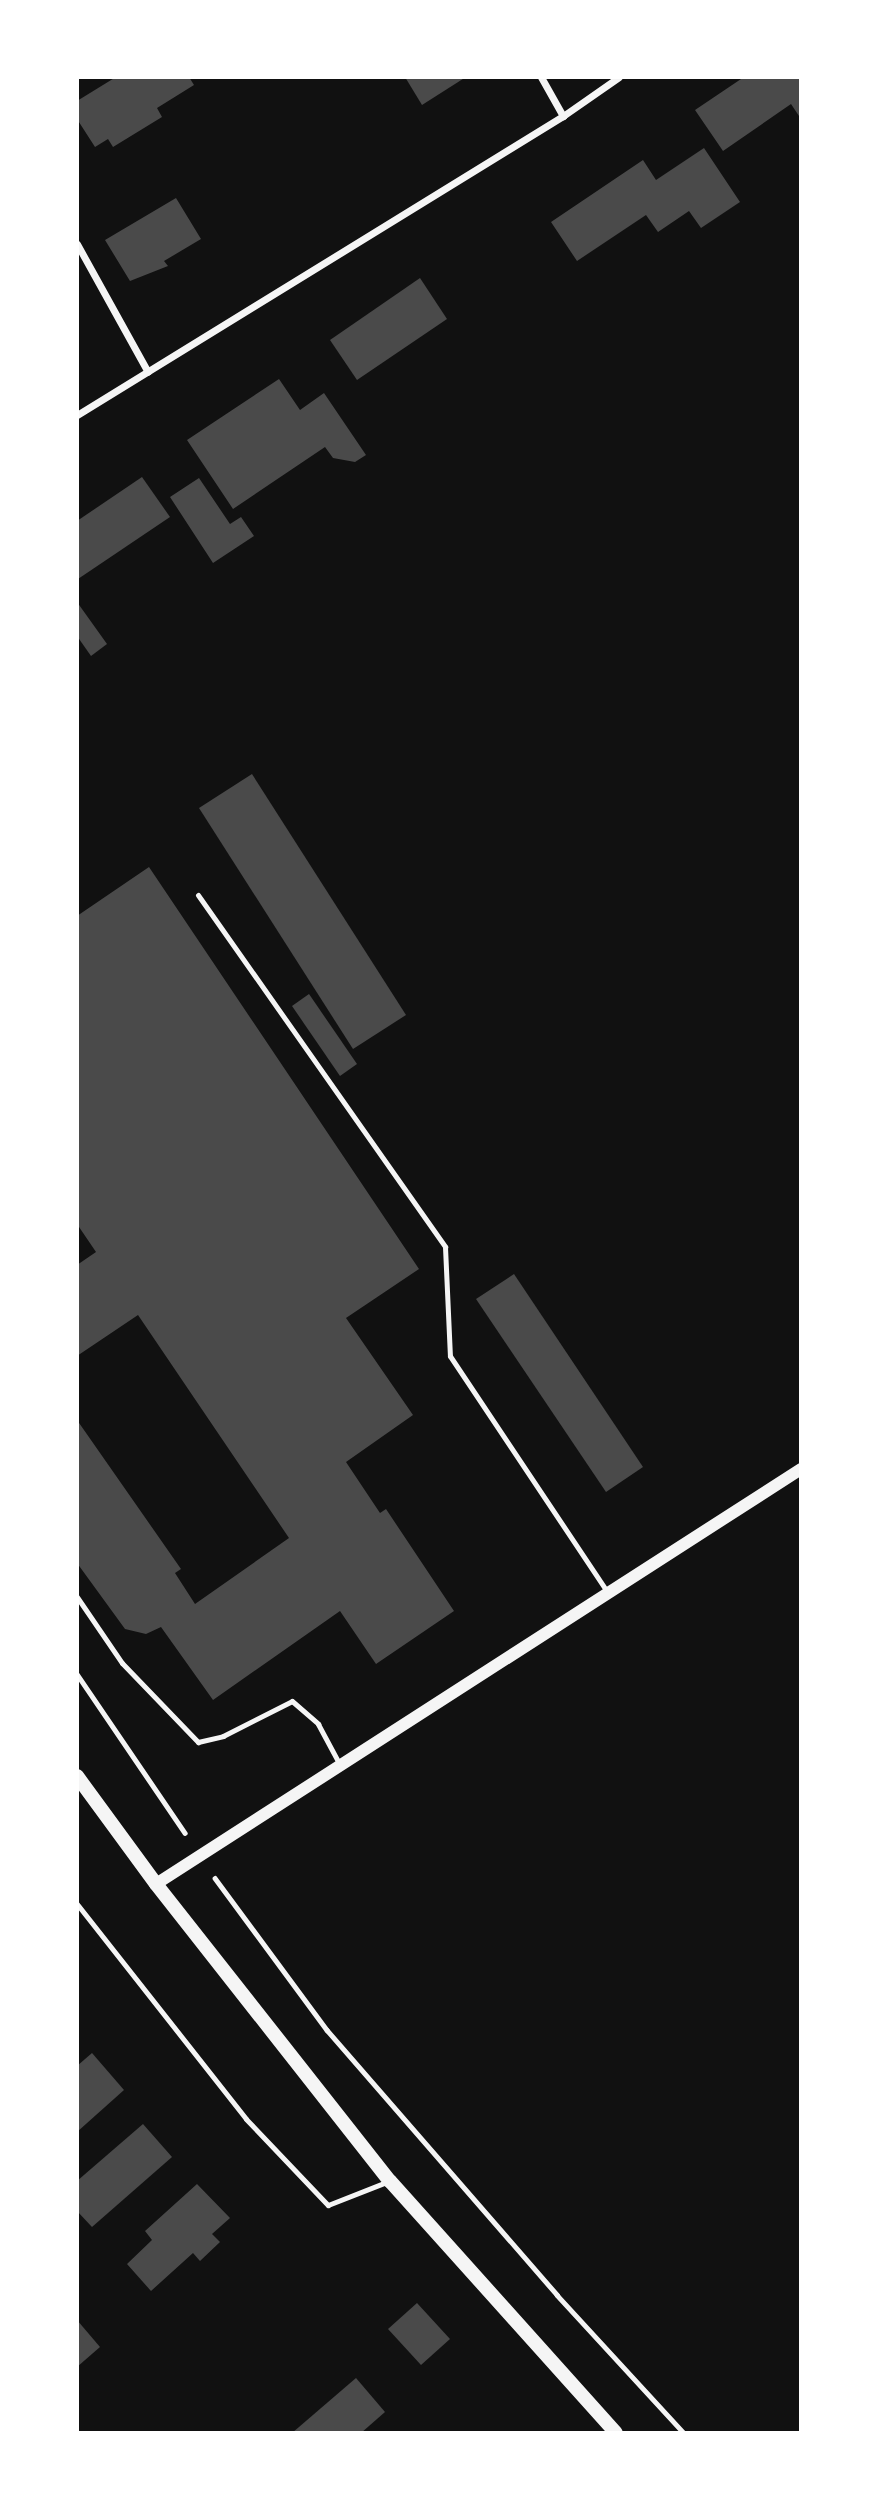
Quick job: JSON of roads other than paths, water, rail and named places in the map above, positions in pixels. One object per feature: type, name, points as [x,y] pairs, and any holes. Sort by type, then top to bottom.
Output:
[{"type":"main road","points":[[77,1776],[156,1884],[390,2181],[616,2433]]},
{"type":"street","points":[[541,77],[563,116]]},
{"type":"street","points":[[77,415],[563,116],[619,77]]},
{"type":"street","points":[[77,244],[148,372]]},
{"type":"street","points":[[156,1884],[801,1469]]},
{"type":"lane","points":[[198,895],[445,1247],[450,1356],[608,1593]]},
{"type":"lane","points":[[77,1597],[122,1663],[198,1742],[223,1736],[292,1701],[318,1724],[340,1765]]},
{"type":"lane","points":[[77,1903],[246,2119],[328,2205],[390,2181]]}]
